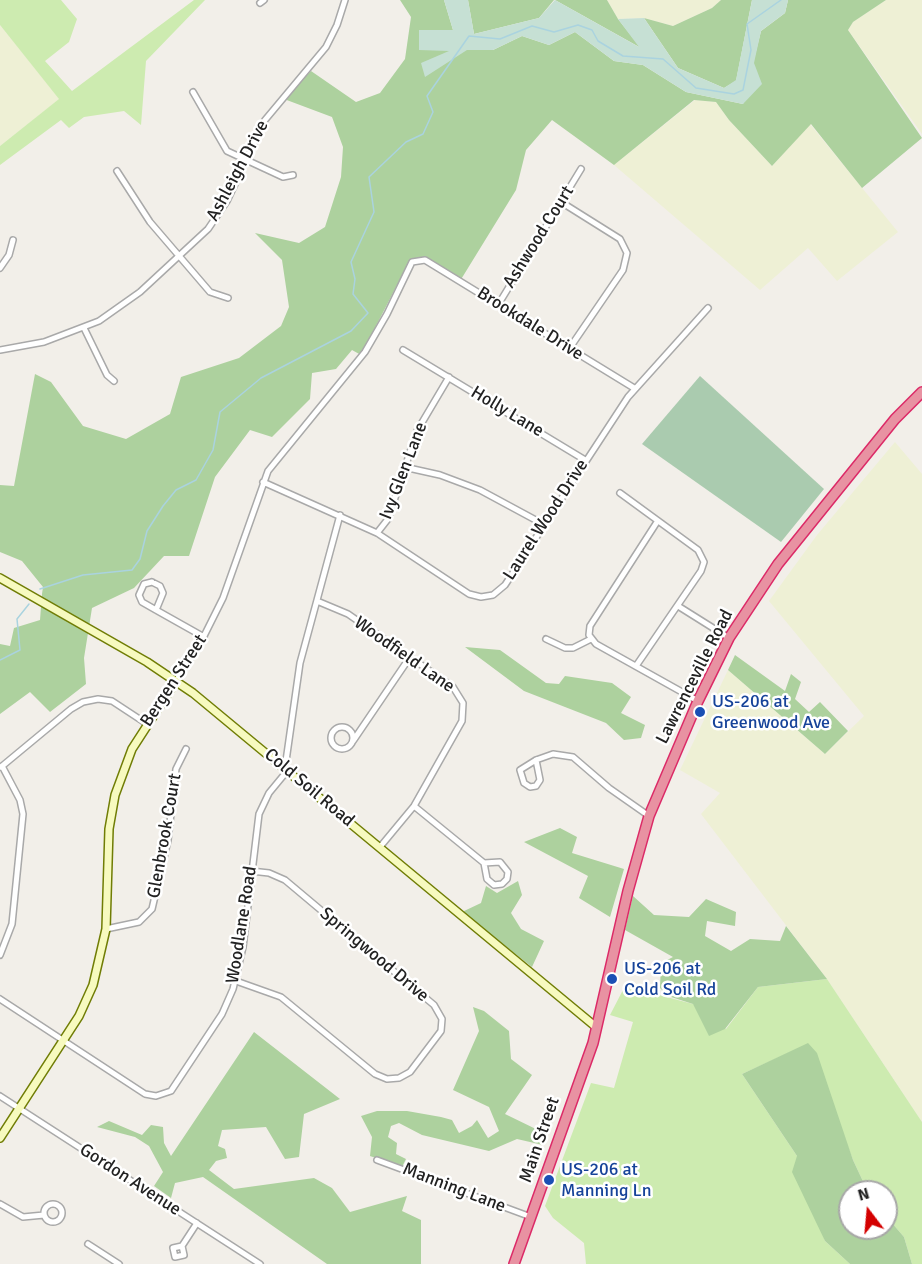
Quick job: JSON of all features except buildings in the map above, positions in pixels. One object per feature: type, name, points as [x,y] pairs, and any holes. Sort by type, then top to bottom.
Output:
[{"type":"highway","name":"Lawrenceville Road","points":[[596,1027],[628,891],[649,816],[698,701],[729,639],[778,564],[895,419],[922,392]]},
{"type":"highway","name":"Main Street","points":[[514,1264],[596,1027]]},
{"type":"street","name":"Ashleigh Drive","points":[[0,350],[44,342],[84,328],[127,303],[216,219],[272,109],[326,47],[338,25],[345,0]]},
{"type":"street","points":[[193,92],[222,146],[244,161],[283,177],[293,175]]},
{"type":"street","name":"Ashwood Court","points":[[498,305],[581,169]]},
{"type":"street","points":[[117,171],[150,222],[210,292],[228,298]]},
{"type":"street","points":[[561,202],[620,239],[627,254],[623,270],[569,349]]},
{"type":"street","points":[[0,268],[9,255],[13,240]]},
{"type":"street","name":"Bergen Street","points":[[0,1138],[80,1016],[93,985],[106,929],[112,810],[126,763],[147,724],[204,637],[231,579],[262,482],[279,455],[338,387],[364,352],[387,314],[409,266],[415,260],[425,260]]},
{"type":"street","name":"Brookdale Drive","points":[[425,260],[634,388]]},
{"type":"street","name":"Laurel Wood Drive","points":[[262,482],[377,533],[469,594],[481,597],[493,595],[502,588],[634,388],[708,308]]},
{"type":"street","points":[[84,328],[106,375],[114,381]]},
{"type":"street","name":"Holly Lane","points":[[403,350],[585,460]]},
{"type":"street","name":"Ivy Glen Lane","points":[[377,533],[388,519],[417,431],[449,377]]},
{"type":"street","points":[[404,467],[440,475],[480,490],[543,525]]},
{"type":"street","points":[[620,493],[703,556],[702,569],[636,666]]},
{"type":"street","points":[[287,769],[295,688],[340,515]]},
{"type":"street","points":[[591,639],[590,626],[657,522]]},
{"type":"street","name":"Cold Soil Road","points":[[0,578],[176,681],[287,769],[596,1027]]},
{"type":"street","points":[[156,610],[163,597],[162,589],[156,583],[148,583],[141,587],[140,599],[156,610],[204,637]]},
{"type":"street","name":"Woodfield Lane","points":[[317,601],[348,614],[453,687],[461,697],[464,708],[462,721],[414,806],[380,847]]},
{"type":"street","points":[[678,606],[729,639]]},
{"type":"street","points":[[546,639],[565,648],[573,648],[591,639]]},
{"type":"street","points":[[591,639],[698,701]]},
{"type":"street","points":[[353,741],[352,733],[346,728],[338,727],[331,736],[332,743],[339,748],[346,748],[353,741],[410,657]]},
{"type":"street","points":[[0,955],[12,924],[23,814],[20,800],[1,767],[71,709],[83,702],[98,699],[112,701],[147,724]]},
{"type":"street","name":"Glenbrook Court","points":[[106,929],[139,922],[152,909],[168,840],[176,769],[186,749]]},
{"type":"street","points":[[536,760],[540,780],[536,786],[530,787],[524,783],[520,770],[536,760],[553,754],[573,757],[609,789],[649,816]]},
{"type":"street","name":"Woodlane Road","points":[[0,999],[145,1094],[161,1096],[175,1087],[222,1014],[236,981],[243,947],[259,814],[269,793],[287,769]]},
{"type":"street","points":[[414,806],[483,863],[487,879],[494,885],[502,884],[507,879],[508,872],[500,862],[483,863]]},
{"type":"street","name":"Springwood Drive","points":[[236,981],[281,997],[375,1074],[387,1079],[399,1078],[410,1072],[441,1031],[440,1014],[425,998],[285,880],[269,873],[251,871]]},
{"type":"street","name":"Gordon Avenue","points":[[0,1096],[260,1264]]},
{"type":"street","name":"Manning Lane","points":[[377,1160],[531,1217]]},
{"type":"street","points":[[0,1204],[23,1217],[44,1215]]},
{"type":"street","points":[[182,1246],[198,1223]]},
{"type":"street","points":[[88,1244],[119,1264]]},
{"type":"green space","points":[[0,0],[61,0],[77,19],[69,42],[45,61],[72,91],[194,0],[205,0],[146,61],[141,125],[124,111],[84,117],[69,128],[61,120],[0,165],[0,146],[59,99],[0,25]]},
{"type":"green space","points":[[400,0],[444,0],[453,30],[419,50],[493,50],[522,36],[549,45],[575,32],[614,61],[643,65],[686,92],[743,104],[761,31],[785,13],[788,0],[886,0],[853,22],[848,30],[922,138],[862,188],[811,124],[772,166],[729,120],[716,102],[694,100],[614,165],[552,120],[526,150],[516,190],[460,281],[421,258],[410,260],[361,355],[352,350],[336,369],[312,373],[310,399],[272,437],[250,430],[215,477],[189,556],[164,556],[134,588],[92,608],[84,658],[86,684],[50,712],[30,692],[0,714],[0,644],[10,646],[14,628],[40,620],[43,587],[22,561],[0,552],[0,485],[14,486],[35,374],[51,382],[83,426],[126,439],[170,414],[181,377],[239,358],[281,326],[289,307],[282,260],[255,233],[299,243],[325,227],[341,177],[343,147],[332,117],[284,99],[311,71],[356,102],[380,93],[405,59],[411,17]]},
{"type":"green space","points":[[444,0],[468,0],[474,34],[539,18],[555,0],[639,47],[618,19],[644,18],[678,68],[724,88],[736,80],[752,0],[788,0],[785,13],[761,31],[754,63],[762,84],[743,104],[686,92],[643,65],[614,61],[575,32],[549,45],[522,36],[493,50],[467,50],[425,77],[421,63],[449,51],[419,50],[419,30],[453,30]]},
{"type":"green space","points":[[468,0],[554,0],[539,18],[474,34]]},
{"type":"green space","points":[[555,0],[607,0],[618,19],[641,48]]},
{"type":"green space","points":[[607,0],[721,0],[712,8],[673,26],[644,18],[618,19]]},
{"type":"green space","points":[[721,0],[752,0],[736,81],[724,88],[678,68],[644,18],[673,26],[712,8]]},
{"type":"green space","points":[[886,0],[922,0],[922,134],[848,30],[853,22]]},
{"type":"green space","points":[[0,25],[60,99],[0,146]]},
{"type":"green space","points":[[695,100],[716,102],[729,120],[772,166],[810,124],[898,232],[837,281],[808,248],[760,290],[614,165]]},
{"type":"green space","points":[[700,376],[824,489],[781,542],[642,444]]},
{"type":"green space","points":[[895,442],[922,474],[922,1122],[827,979],[701,814],[720,793],[680,770],[728,670],[825,754],[864,716],[769,601],[817,535]]},
{"type":"green space","points":[[465,647],[500,650],[546,683],[559,684],[565,676],[612,683],[631,697],[621,713],[645,725],[641,738],[624,740],[606,723],[524,691]]},
{"type":"green space","points":[[735,655],[785,691],[791,674],[801,682],[795,699],[809,712],[820,702],[848,731],[825,754],[728,670]]},
{"type":"green space","points":[[560,828],[577,837],[572,853],[624,869],[610,917],[579,898],[588,876],[524,842]]},
{"type":"green space","points":[[518,881],[522,895],[511,913],[521,929],[544,941],[532,967],[462,912],[481,903],[486,886],[497,893]]},
{"type":"green space","points":[[633,896],[654,915],[689,917],[706,899],[736,912],[735,926],[707,921],[705,936],[731,951],[750,939],[780,941],[786,926],[827,979],[758,987],[725,1029],[709,1036],[693,1004],[668,996],[660,988],[661,963],[673,957],[625,930]]},
{"type":"green space","points":[[827,979],[922,1122],[922,1264],[912,1264],[904,1237],[898,1230],[898,1180],[862,1180],[808,1044],[742,1074],[797,1156],[825,1241],[850,1264],[586,1264],[584,1243],[553,1218],[545,1206],[591,1083],[614,1088],[633,1022],[610,1015],[625,986],[693,1004],[726,1029],[758,987]]},
{"type":"green space","points":[[473,1007],[484,1011],[509,1031],[511,1059],[532,1075],[505,1114],[542,1132],[543,1145],[517,1139],[489,1151],[422,1135],[399,1123],[391,1126],[388,1137],[397,1143],[396,1154],[406,1159],[402,1167],[370,1156],[372,1137],[361,1116],[377,1111],[407,1111],[441,1117],[452,1120],[459,1133],[472,1126],[477,1120],[488,1138],[499,1131],[489,1107],[453,1090],[479,1031]]},
{"type":"green space","points":[[254,1032],[340,1099],[304,1114],[299,1157],[285,1159],[266,1127],[222,1130],[218,1146],[225,1149],[227,1158],[216,1161],[209,1170],[234,1189],[314,1178],[332,1188],[350,1212],[407,1196],[402,1211],[421,1220],[421,1264],[327,1264],[203,1177],[175,1183],[171,1198],[154,1186],[163,1172],[149,1146],[135,1137],[97,1127],[109,1121],[142,1135],[151,1125],[163,1127],[164,1143],[171,1156]]},
{"type":"green space","points":[[808,1043],[817,1053],[853,1160],[862,1180],[838,1180],[838,1240],[898,1240],[898,1230],[904,1237],[912,1264],[850,1264],[825,1241],[792,1172],[797,1156],[742,1074]]},
{"type":"waterway","points":[[40,589],[83,575],[132,570],[140,559],[147,531],[163,506],[176,490],[196,480],[213,450],[220,412],[261,378],[351,331],[368,313],[353,294],[355,279],[351,262],[374,212],[369,177],[406,142],[423,134],[433,112],[427,96],[469,36],[500,39],[532,26],[554,32],[578,25],[592,30],[598,41],[623,56],[663,59],[696,88],[734,94],[743,90],[751,50],[747,24],[781,0]]},
{"type":"waterway","points":[[0,660],[20,650],[17,619],[29,604]]},
{"type":"place","name":"US-206 at Greenwood Ave","points":[[700,712]]},
{"type":"place","name":"US-206 at Cold Soil Rd","points":[[612,979]]},
{"type":"place","name":"US-206 at Manning Ln","points":[[549,1180]]}]
